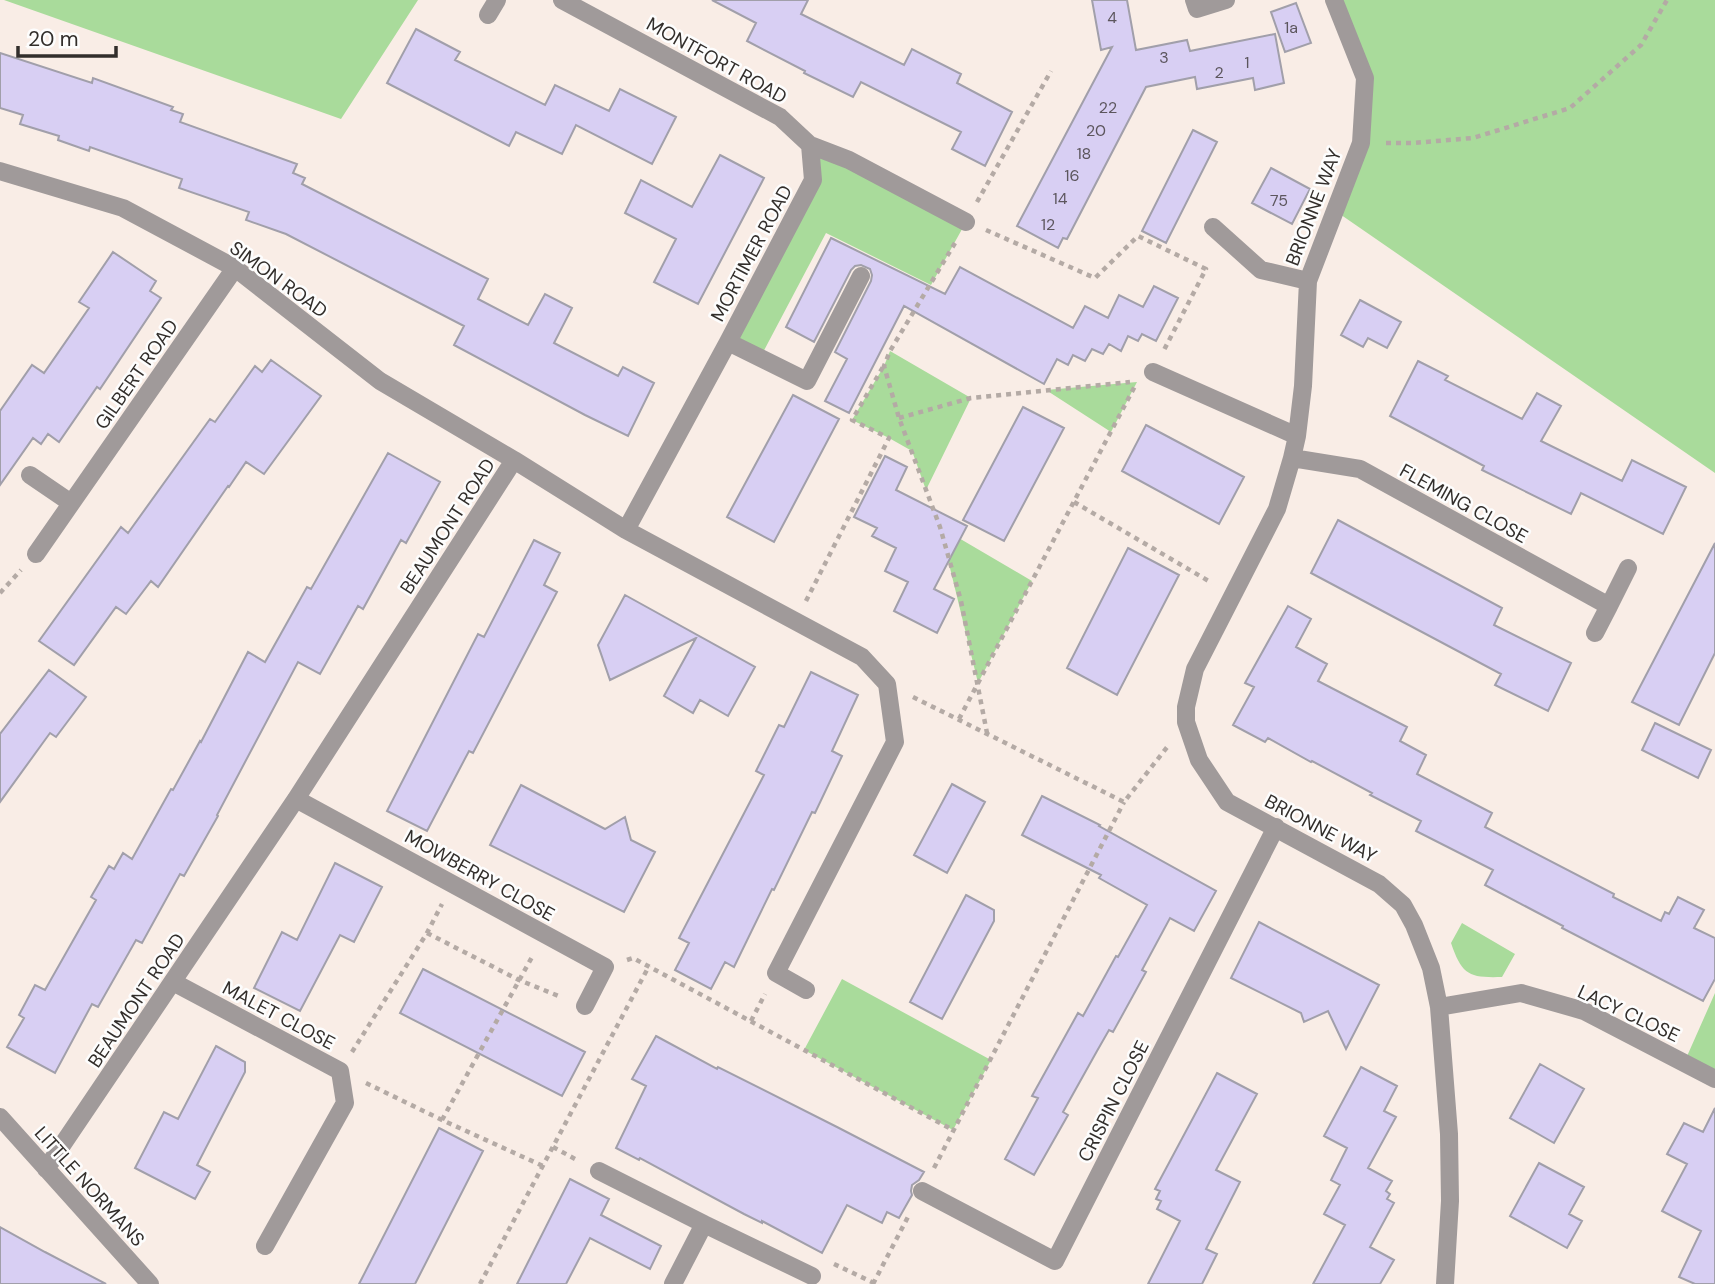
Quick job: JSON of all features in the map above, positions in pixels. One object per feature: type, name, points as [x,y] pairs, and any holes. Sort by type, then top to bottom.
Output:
[{"type":"street","name":"MONTFORT ROAD","points":[[562,0],[780,117],[810,145]]},
{"type":"street","points":[[1194,0],[1197,9],[1226,0]]},
{"type":"street","name":"BRIONNE WAY","points":[[1334,0],[1365,78],[1361,143],[1308,281],[1303,386],[1292,458],[1276,509],[1195,669],[1186,707],[1186,722],[1199,760],[1227,802],[1380,884],[1403,905],[1414,925],[1431,968],[1439,1007],[1449,1134],[1450,1201],[1445,1284]]},
{"type":"street","points":[[810,145],[849,160],[966,222]]},
{"type":"street","name":"MORTIMER ROAD","points":[[626,530],[813,180],[810,145]]},
{"type":"street","name":"SIMON ROAD","points":[[0,172],[123,208],[235,268],[380,381],[514,460]]},
{"type":"street","points":[[1213,228],[1261,270],[1308,281]]},
{"type":"street","name":"GILBERT ROAD","points":[[36,554],[235,268]]},
{"type":"street","points":[[728,342],[807,381],[861,276]]},
{"type":"street","points":[[1153,372],[1297,436]]},
{"type":"street","name":"FLEMING CLOSE","points":[[1292,458],[1360,469],[1608,606]]},
{"type":"street","name":"BEAUMONT ROAD","points":[[46,1169],[296,799],[514,460],[626,530],[862,657],[887,684]]},
{"type":"street","points":[[30,475],[71,503]]},
{"type":"street","points":[[1595,633],[1628,568]]},
{"type":"street","points":[[806,990],[776,974],[895,743],[887,684]]},
{"type":"street","name":"MOWBERRY CLOSE","points":[[296,799],[605,967]]},
{"type":"street","name":"CRISPIN CLOSE","points":[[922,1191],[1055,1261],[1276,827]]},
{"type":"street","points":[[585,1006],[605,967]]},
{"type":"street","name":"MALET CLOSE","points":[[173,982],[340,1071],[345,1103],[265,1246]]},
{"type":"street","name":"LACY CLOSE","points":[[1439,1007],[1521,993],[1584,1011],[1715,1079]]},
{"type":"street","name":"LITTLE NORMANS","points":[[0,1117],[150,1284]]},
{"type":"street","points":[[599,1171],[812,1276]]},
{"type":"street","points":[[673,1284],[704,1224]]},
{"type":"path","points":[[1361,143],[1413,143],[1473,138],[1570,108],[1641,45],[1667,0]]},
{"type":"path","points":[[796,621],[889,438],[852,420],[890,351],[947,258],[1051,71]]},
{"type":"path","points":[[966,222],[1095,278],[1138,236],[1206,269],[1153,372]]},
{"type":"path","points":[[884,366],[899,418],[940,527],[961,601],[987,733]]},
{"type":"path","points":[[899,418],[971,398],[1137,382],[959,719]]},
{"type":"path","points":[[1074,502],[1232,596]]},
{"type":"path","points":[[887,684],[1124,802]]},
{"type":"path","points":[[812,1276],[833,1264],[874,1283],[1124,802],[1186,722]]},
{"type":"path","points":[[453,885],[427,933],[340,1071],[542,1166]]},
{"type":"path","points":[[427,933],[519,980],[585,1006]]},
{"type":"path","points":[[442,1120],[544,934]]},
{"type":"path","points":[[605,967],[632,958],[953,1130]]},
{"type":"path","points":[[480,1284],[649,966]]},
{"type":"green space","points":[[4,0],[418,0],[341,119]]},
{"type":"green space","points":[[1334,0],[1715,0],[1715,473],[1334,210],[1361,143],[1365,78]]},
{"type":"green space","points":[[810,145],[966,222],[931,285],[826,233],[760,358],[728,342],[813,180]]},
{"type":"green space","points":[[890,351],[971,398],[926,490],[912,451],[852,420]]},
{"type":"green space","points":[[1137,382],[1111,432],[1046,390]]},
{"type":"green space","points":[[940,527],[1032,581],[978,683]]},
{"type":"green space","points":[[1462,923],[1515,954],[1502,977],[1482,977],[1463,968],[1451,943]]},
{"type":"green space","points":[[842,979],[991,1060],[953,1130],[804,1050]]},
{"type":"green space","points":[[1715,993],[1715,1079],[1684,1063]]},
{"type":"building","points":[[712,0],[808,0],[801,14],[904,65],[912,49],[961,74],[957,83],[1012,112],[985,166],[952,149],[961,132],[861,82],[853,97],[747,41],[756,23]]},
{"type":"building","points":[[1092,0],[1127,0],[1136,50],[1187,40],[1190,51],[1275,34],[1284,83],[1255,90],[1253,78],[1197,89],[1195,77],[1146,87],[1067,239],[1063,238],[1058,248],[1017,226],[1112,47],[1101,50]]},
{"type":"building","points":[[1296,3],[1311,43],[1285,52],[1271,12]]},
{"type":"building","points":[[416,29],[460,52],[455,60],[545,105],[555,85],[609,111],[620,89],[676,117],[652,164],[576,125],[562,154],[516,132],[509,146],[387,83]]},
{"type":"building","points":[[0,53],[92,83],[93,78],[173,107],[171,110],[183,114],[180,122],[297,164],[293,173],[305,178],[302,184],[488,279],[478,299],[528,325],[545,294],[572,308],[554,343],[618,376],[623,367],[654,383],[628,436],[454,345],[464,326],[286,234],[246,220],[249,212],[179,188],[182,179],[90,147],[89,151],[58,140],[59,136],[20,124],[23,115],[0,108]]},
{"type":"building","points":[[1193,130],[1217,142],[1166,243],[1142,231]]},
{"type":"building","points":[[720,155],[764,178],[698,304],[654,282],[676,239],[625,213],[641,180],[692,207]]},
{"type":"building","points":[[1271,168],[1310,189],[1292,224],[1252,203]]},
{"type":"building","points":[[831,238],[945,294],[960,267],[1073,328],[1085,306],[1108,318],[1119,295],[1143,307],[1154,286],[1178,298],[1156,341],[1142,334],[1138,341],[1128,336],[1121,351],[1109,344],[1103,354],[1092,349],[1085,361],[1073,355],[1068,365],[1057,359],[1044,384],[904,306],[849,413],[825,401],[847,359],[835,352],[871,281],[870,269],[861,265],[851,270],[814,342],[786,327]]},
{"type":"building","points":[[113,252],[156,281],[150,291],[161,298],[100,389],[97,387],[59,442],[48,434],[41,444],[33,438],[0,485],[0,411],[32,365],[44,373],[89,308],[79,302]]},
{"type":"building","points":[[1360,300],[1401,322],[1387,348],[1368,338],[1363,347],[1341,335]]},
{"type":"building","points":[[271,360],[321,396],[264,474],[246,462],[158,587],[151,581],[126,614],[116,607],[74,665],[39,641],[121,527],[128,533],[210,419],[215,422],[255,366],[262,372]]},
{"type":"building","points":[[1418,361],[1448,376],[1445,380],[1522,419],[1537,393],[1561,406],[1541,441],[1622,481],[1632,460],[1686,487],[1663,534],[1581,493],[1571,514],[1482,470],[1484,466],[1390,416]]},
{"type":"building","points":[[793,395],[839,419],[774,542],[727,517]]},
{"type":"building","points":[[1023,407],[1064,428],[1004,541],[963,520]]},
{"type":"building","points":[[1146,425],[1244,477],[1219,524],[1122,471]]},
{"type":"building","points":[[388,453],[440,482],[406,543],[401,540],[363,609],[358,606],[320,674],[298,662],[184,876],[180,874],[142,943],[136,940],[98,1007],[92,1004],[55,1073],[7,1047],[24,1018],[19,1015],[35,985],[45,990],[96,900],[91,897],[109,866],[114,869],[123,853],[132,859],[201,742],[248,652],[265,662],[307,587],[311,589]]},
{"type":"building","points":[[885,456],[907,467],[896,490],[967,526],[934,589],[954,599],[937,633],[894,611],[908,582],[885,571],[896,548],[872,536],[877,528],[854,517]]},
{"type":"building","points":[[1338,520],[1502,608],[1494,625],[1571,663],[1548,711],[1495,685],[1501,674],[1311,573]]},
{"type":"building","points":[[534,540],[560,553],[544,585],[557,592],[473,753],[469,751],[427,831],[387,811],[478,634],[484,637]]},
{"type":"building","points":[[1715,543],[1715,653],[1679,725],[1632,702]]},
{"type":"building","points":[[1128,548],[1179,575],[1117,695],[1067,668]]},
{"type":"building","points":[[625,595],[755,667],[728,716],[700,700],[693,713],[664,696],[696,638],[610,680],[598,645]]},
{"type":"building","points":[[1288,606],[1311,619],[1296,647],[1327,664],[1318,681],[1407,727],[1400,741],[1426,755],[1417,774],[1492,813],[1485,827],[1661,921],[1665,912],[1669,914],[1678,897],[1704,910],[1694,928],[1715,938],[1715,979],[1703,1001],[1485,885],[1493,870],[1416,831],[1421,821],[1268,738],[1265,742],[1233,725],[1254,687],[1245,683]]},
{"type":"building","points":[[49,670],[86,697],[56,737],[50,733],[0,802],[0,734]]},
{"type":"building","points":[[811,672],[858,695],[832,751],[842,756],[734,967],[725,962],[711,989],[675,970],[689,943],[679,938],[764,775],[756,771],[779,725],[784,727]]},
{"type":"building","points":[[1655,723],[1711,750],[1698,778],[1642,750]]},
{"type":"building","points":[[952,784],[985,802],[947,873],[914,855]]},
{"type":"building","points":[[521,785],[605,829],[625,817],[631,840],[655,852],[624,912],[490,845]]},
{"type":"building","points":[[1042,796],[1100,825],[1216,891],[1194,931],[1170,918],[1142,970],[1146,972],[1113,1032],[1109,1030],[1063,1112],[1068,1115],[1034,1175],[1005,1159],[1038,1098],[1032,1096],[1078,1013],[1083,1016],[1147,905],[1099,878],[1101,875],[1022,835]]},
{"type":"building","points":[[335,863],[382,887],[354,942],[340,935],[300,1011],[254,988],[282,932],[297,940]]},
{"type":"building","points":[[966,895],[994,910],[994,921],[942,1019],[910,1002]]},
{"type":"building","points":[[1259,922],[1379,985],[1346,1049],[1328,1011],[1304,1022],[1301,1013],[1231,978]]},
{"type":"building","points":[[423,969],[585,1052],[562,1096],[400,1013]]},
{"type":"building","points":[[656,1036],[924,1172],[912,1185],[912,1195],[899,1218],[887,1212],[882,1223],[847,1205],[822,1253],[616,1148],[646,1086],[632,1079]]},
{"type":"building","points":[[216,1046],[245,1062],[245,1072],[197,1165],[210,1172],[195,1199],[135,1168],[164,1112],[178,1119]]},
{"type":"building","points":[[1540,1064],[1584,1089],[1554,1143],[1510,1118]]},
{"type":"building","points":[[1361,1067],[1397,1086],[1384,1111],[1396,1117],[1368,1168],[1392,1181],[1386,1191],[1390,1194],[1387,1199],[1394,1203],[1370,1247],[1394,1260],[1380,1284],[1313,1284],[1345,1225],[1324,1214],[1340,1185],[1331,1180],[1347,1148],[1324,1136]]},
{"type":"building","points":[[1217,1073],[1257,1094],[1216,1170],[1240,1182],[1206,1249],[1217,1254],[1202,1284],[1148,1284],[1180,1221],[1157,1209],[1161,1201],[1156,1199],[1160,1191],[1155,1189]]},
{"type":"building","points":[[1715,1108],[1715,1284],[1695,1284],[1679,1277],[1701,1231],[1662,1211],[1687,1164],[1667,1154],[1684,1123],[1703,1132]]},
{"type":"building","points":[[439,1128],[483,1151],[415,1284],[359,1284]]},
{"type":"building","points":[[1539,1163],[1584,1187],[1569,1214],[1582,1221],[1567,1248],[1510,1216]]},
{"type":"building","points":[[570,1179],[609,1199],[601,1215],[661,1246],[650,1269],[590,1238],[566,1284],[517,1284]]},
{"type":"building","points":[[0,1227],[45,1252],[106,1284],[0,1284]]}]
